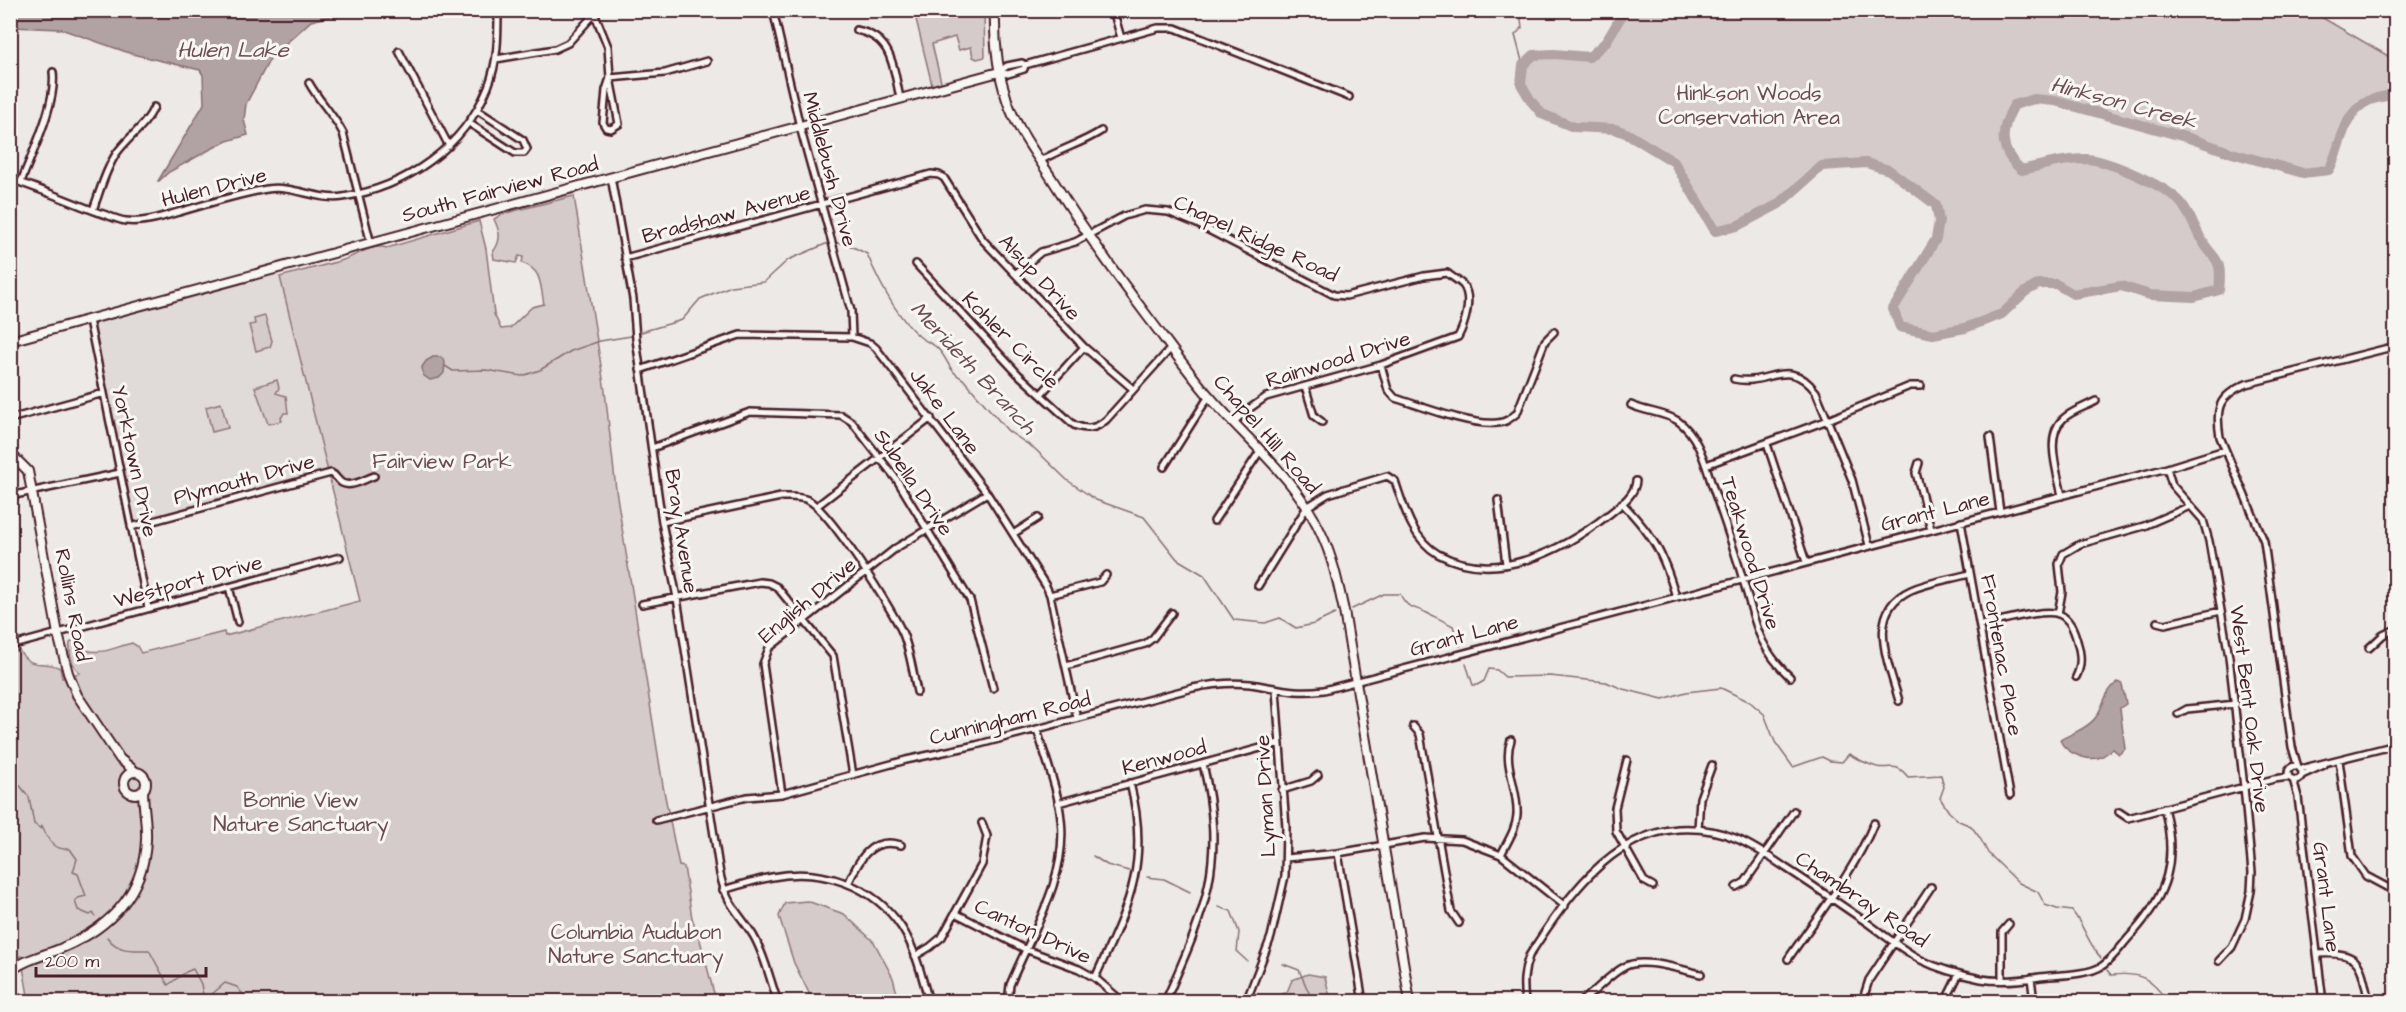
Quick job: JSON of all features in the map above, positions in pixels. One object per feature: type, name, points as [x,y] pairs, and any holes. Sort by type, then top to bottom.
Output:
[{"type":"street","name":"Hulen Drive","points":[[10,179],[125,221],[142,221],[266,189],[287,187],[331,197],[343,197],[405,177],[430,163],[449,146],[477,110],[489,86],[496,59],[498,10]]},
{"type":"street","name":"Middlebush Drive","points":[[773,10],[800,127],[851,311],[852,337]]},
{"type":"street","name":"Chapel Hill Road","points":[[995,10],[996,58],[999,72],[1014,118],[1040,161],[1088,236],[1171,348],[1209,396],[1290,484],[1307,507],[1321,532],[1334,566],[1345,617],[1410,1002]]},
{"type":"street","points":[[1113,10],[1121,38]]},
{"type":"street","points":[[496,59],[555,49],[568,43],[595,11],[608,47],[610,78],[619,124],[611,129],[606,128],[603,123],[606,90],[610,78]]},
{"type":"street","points":[[999,72],[1006,66],[1022,63],[1025,65],[1158,28],[1175,28],[1348,97]]},
{"type":"street","points":[[856,30],[868,32],[879,38],[888,50],[900,98]]},
{"type":"street","points":[[399,51],[449,146]]},
{"type":"street","points":[[610,78],[664,73],[707,61]]},
{"type":"street","points":[[21,183],[49,106],[54,86],[53,72]]},
{"type":"street","name":"South Fairview Road","points":[[10,340],[999,72]]},
{"type":"street","points":[[309,83],[318,98],[334,116],[342,133],[371,244]]},
{"type":"street","points":[[93,210],[105,174],[115,155],[149,119],[154,107]]},
{"type":"street","points":[[469,123],[515,153],[524,153],[527,149],[524,140],[477,110]]},
{"type":"street","points":[[1040,161],[1057,150],[1101,131]]},
{"type":"street","name":"Bradshaw Avenue","points":[[626,258],[931,174],[939,175]]},
{"type":"street","name":"Alsup Drive","points":[[939,175],[944,178],[983,240],[1084,346],[1133,389]]},
{"type":"street","name":"Bray Avenue","points":[[611,177],[633,299],[640,370],[662,522],[677,598],[708,807],[723,890]]},
{"type":"street","name":"Chapel Ridge Road","points":[[1015,274],[1041,252],[1088,236],[1124,216],[1145,210],[1168,212],[1197,224],[1334,295],[1346,296],[1424,276],[1447,273],[1464,286],[1467,300],[1465,324],[1458,337]]},
{"type":"street","name":"Kohler Circle","points":[[916,264],[1018,374],[1074,425],[1090,429],[1100,426],[1133,389]]},
{"type":"street","name":"Yorktown Drive","points":[[89,320],[148,608]]},
{"type":"street","points":[[1381,365],[1388,390],[1395,398],[1482,423],[1498,423],[1508,420],[1517,413],[1545,341],[1554,332]]},
{"type":"street","name":"Jake Lane","points":[[640,370],[740,335],[852,337],[870,343],[931,418],[987,493],[1050,595],[1077,718]]},
{"type":"street","name":"Rainwood Drive","points":[[1234,422],[1266,397],[1381,365],[1458,337]]},
{"type":"street","points":[[1041,394],[1084,346]]},
{"type":"street","points":[[2225,450],[2220,437],[2218,415],[2224,396],[2232,390],[2246,384],[2396,346]]},
{"type":"street","points":[[1133,389],[1171,348]]},
{"type":"street","points":[[1734,379],[1745,381],[1780,373],[1795,374],[1808,381],[1816,392],[1852,480],[1869,545]]},
{"type":"street","points":[[1305,386],[1314,416],[1322,422]]},
{"type":"street","points":[[1706,465],[1767,444],[1910,386],[1922,386]]},
{"type":"street","points":[[10,419],[104,393]]},
{"type":"street","points":[[1164,467],[1209,396]]},
{"type":"street","points":[[2062,496],[2055,452],[2055,432],[2058,424],[2065,417],[2096,401]]},
{"type":"street","name":"Teakwood Drive","points":[[1631,405],[1664,414],[1678,422],[1697,444],[1743,579],[1760,639],[1774,661],[1790,677]]},
{"type":"street","name":"Subella Drive","points":[[652,448],[750,412],[840,415],[852,422],[897,480],[970,600],[993,688]]},
{"type":"street","points":[[817,506],[931,418]]},
{"type":"street","points":[[1990,437],[2000,512]]},
{"type":"street","points":[[1767,444],[1806,562]]},
{"type":"street","name":"Grant Lane","points":[[1354,681],[2062,496],[2225,450],[2264,540],[2323,1002]]},
{"type":"street","points":[[1214,521],[1260,451]]},
{"type":"street","name":"Rollins Road","points":[[10,453],[28,471],[58,634],[68,673],[77,695],[120,759],[145,778],[143,810],[146,840],[141,867],[129,897],[112,918],[90,935],[12,968]]},
{"type":"street","points":[[1919,463],[1916,473],[1931,529]]},
{"type":"street","name":"West Bent Oak Drive","points":[[2167,468],[2172,485],[2203,520],[2206,528],[2236,704],[2252,872],[2251,891],[2245,919],[2232,947],[2219,961]]},
{"type":"street","points":[[10,496],[120,473]]},
{"type":"street","name":"Plymouth Drive","points":[[131,527],[331,473],[335,474],[343,484],[348,485],[374,476]]},
{"type":"street","points":[[1258,586],[1307,507],[1328,494],[1387,476],[1395,480],[1407,516],[1420,538],[1437,553],[1469,564],[1506,564],[1539,557],[1569,543],[1622,503],[1636,488],[1636,482]]},
{"type":"street","name":"English Drive","points":[[782,794],[763,664],[769,648],[896,548],[987,493]]},
{"type":"street","points":[[662,522],[781,497],[797,496],[817,506],[850,548],[903,634],[917,692]]},
{"type":"street","points":[[1498,500],[1506,564]]},
{"type":"street","points":[[1622,503],[1658,547],[1668,567],[1676,597]]},
{"type":"street","points":[[2058,614],[2062,592],[2059,564],[2063,554],[2070,548],[2144,526],[2190,506]]},
{"type":"street","points":[[1013,534],[1038,518]]},
{"type":"street","name":"Frontenac Place","points":[[1961,522],[2010,795]]},
{"type":"street","name":"Westport Drive","points":[[10,646],[340,557]]},
{"type":"street","points":[[1899,701],[1884,647],[1882,627],[1886,610],[1900,595],[1913,589],[1970,574]]},
{"type":"street","points":[[1050,595],[1100,582],[1106,575]]},
{"type":"street","points":[[642,604],[760,582],[777,587],[805,619],[835,662],[853,775]]},
{"type":"street","points":[[229,587],[238,622]]},
{"type":"street","points":[[2157,622],[2165,624],[2221,611]]},
{"type":"street","points":[[1066,666],[1145,644],[1153,638],[1172,614]]},
{"type":"street","points":[[1980,625],[2042,614],[2058,614],[2073,627],[2081,666],[2076,677]]},
{"type":"street","points":[[2369,648],[2383,635],[2396,629]]},
{"type":"street","name":"Cunningham Road","points":[[656,820],[747,797],[782,794],[1217,684],[1249,684],[1303,693],[1324,690],[1354,681]]},
{"type":"street","name":"Lyman Drive","points":[[1246,1002],[1277,916],[1286,858],[1286,826],[1276,690]]},
{"type":"street","points":[[2178,714],[2187,709],[2236,704]]},
{"type":"street","points":[[1413,726],[1420,734],[1451,911],[1459,923]]},
{"type":"street","points":[[1008,1002],[1010,985],[1052,891],[1058,872],[1062,838],[1058,803],[1037,729]]},
{"type":"street","points":[[1501,855],[1515,828],[1517,817],[1507,751],[1511,740]]},
{"type":"street","name":"Kenwood","points":[[1058,803],[1279,743]]},
{"type":"street","points":[[2119,812],[2128,818],[2396,746]]},
{"type":"street","name":"Rollins Road","points":[[120,759],[124,786],[143,810]]},
{"type":"street","points":[[1627,760],[1614,821],[1616,831],[1644,881],[1653,886]]},
{"type":"street","points":[[2339,760],[2352,856],[2366,876],[2396,892]]},
{"type":"street","points":[[1165,1002],[1196,930],[1211,878],[1213,823],[1203,764]]},
{"type":"street","points":[[1698,829],[1701,798],[1712,765]]},
{"type":"street","points":[[124,779],[136,772]]},
{"type":"street","points":[[1282,790],[1311,781],[1318,775]]},
{"type":"street","points":[[1095,978],[1128,905],[1134,885],[1139,853],[1139,830],[1130,783]]},
{"type":"street","points":[[131,793],[138,794],[143,790]]},
{"type":"street","name":"Chambray Road","points":[[1525,1002],[1522,983],[1524,968],[1529,956],[1565,906],[1605,859],[1624,845],[1658,832],[1698,829],[1722,832],[1741,839],[1921,960],[1959,974],[2002,980],[2091,970],[2102,966],[2146,919],[2163,889],[2170,864],[2171,848],[2164,808]]},
{"type":"street","points":[[1736,887],[1745,882],[1794,812]]},
{"type":"street","points":[[915,956],[942,936],[957,914],[982,864],[987,836],[982,823]]},
{"type":"street","points":[[1788,958],[1867,840],[1874,823]]},
{"type":"street","points":[[1286,858],[1338,853],[1438,837],[1462,840],[1501,855],[1565,906]]},
{"type":"street","points":[[848,884],[862,855],[872,848],[891,842],[901,845]]},
{"type":"street","points":[[1338,853],[1363,1002]]},
{"type":"street","points":[[778,1002],[754,936],[732,908],[723,890],[773,876],[804,874],[825,876],[848,884],[866,893],[886,909],[902,928],[915,956],[929,1002]]},
{"type":"street","points":[[1862,1002],[1869,980],[1931,887]]},
{"type":"street","name":"Canton Drive","points":[[957,914],[1025,949],[1079,969],[1095,978],[1123,1002]]},
{"type":"street","points":[[2002,980],[2002,932],[2009,924]]},
{"type":"street","points":[[2317,954],[2338,952],[2351,956],[2358,962],[2369,1002]]},
{"type":"street","points":[[1580,1002],[1612,975],[1636,963],[1701,974]]},
{"type":"street","points":[[1946,1002],[1959,974]]},
{"type":"street","points":[[2031,978],[2034,1002]]},
{"type":"shaded area","points":[[276,270],[280,277],[329,473],[131,527],[89,320]]},
{"type":"green space","name":"Hinkson Woods Conservation Area","points":[[1625,10],[2311,11],[2395,60],[2395,96],[2388,95],[2365,102],[2350,117],[2329,170],[2303,173],[2189,138],[2055,101],[2034,99],[2015,105],[2004,131],[2005,148],[2014,163],[2022,170],[2086,159],[2108,164],[2165,190],[2182,204],[2216,260],[2220,270],[2219,290],[2193,298],[2168,296],[2162,298],[2121,286],[2073,294],[2056,284],[2039,284],[2025,292],[2002,314],[1965,328],[1933,334],[1900,327],[1893,309],[1936,239],[1939,221],[1936,205],[1889,170],[1866,163],[1822,166],[1779,204],[1737,226],[1715,231],[1674,162],[1616,129],[1574,127],[1542,114],[1521,84],[1523,65],[1534,55],[1589,57],[1606,42]]},
{"type":"green space","points":[[914,11],[984,11],[985,57],[977,59],[973,57],[971,47],[959,50],[955,37],[932,44],[942,86],[933,89]]},
{"type":"green space","name":"Bonnie View Nature Sanctuary","points":[[574,196],[605,391],[616,490],[663,786],[679,866],[684,867],[692,918],[716,1001],[29,1001],[21,956],[15,959],[11,951],[10,652],[19,650],[32,663],[60,668],[62,678],[80,673],[74,666],[70,655],[70,643],[75,638],[82,640],[85,650],[104,651],[132,643],[141,653],[224,632],[225,636],[360,601],[280,277],[343,260],[376,247],[387,248],[479,221],[486,249],[494,314],[501,329],[510,328],[532,307],[544,304],[537,274],[522,263],[523,257],[519,256],[516,263],[494,259],[493,252],[498,244],[499,236],[494,219],[502,214]]},
{"type":"green space","points":[[265,316],[272,341],[270,347],[256,351],[249,325],[255,324],[254,319]]},
{"type":"green space","points":[[277,380],[279,388],[276,393],[286,396],[288,413],[284,413],[282,421],[268,424],[255,387]]},
{"type":"green space","points":[[221,403],[228,428],[212,432],[206,407]]},
{"type":"green space","points":[[807,901],[844,914],[874,942],[893,978],[899,1001],[813,1001],[794,963],[779,916],[785,903]]},
{"type":"green space","points":[[1308,974],[1325,977],[1331,1001],[1301,1001],[1296,998],[1284,1001],[1282,994],[1287,992],[1292,980]]},
{"type":"water","name":"Hulen Lake","points":[[142,10],[159,14],[171,10],[353,11],[311,21],[271,57],[246,104],[244,120],[248,135],[227,141],[209,150],[169,172],[158,181],[204,104],[203,75],[200,70],[132,54],[61,29],[11,27],[11,16],[17,13]]},
{"type":"water","points":[[433,357],[441,357],[445,362],[444,373],[439,378],[430,380],[423,375],[422,367]]},
{"type":"water","points":[[2118,682],[2122,684],[2126,704],[2120,708],[2125,749],[2119,754],[2113,749],[2101,757],[2090,758],[2067,749],[2060,740],[2093,721],[2110,689]]},
{"type":"waterway","points":[[1523,65],[1515,35],[1522,28],[1521,19],[1525,10]]},
{"type":"waterway","name":"Hinkson Creek","points":[[1625,10],[1606,42],[1589,57],[1534,55],[1523,65],[1521,84],[1542,114],[1574,127],[1615,129],[1628,134],[1674,162],[1715,231],[1737,226],[1779,204],[1822,166],[1866,163],[1889,170],[1936,205],[1939,221],[1936,239],[1893,309],[1900,327],[1933,334],[1965,328],[2002,314],[2025,292],[2039,284],[2056,284],[2073,294],[2121,286],[2150,295],[2194,297],[2219,290],[2220,270],[2216,260],[2182,204],[2165,190],[2123,169],[2086,159],[2062,161],[2022,170],[2014,163],[2005,148],[2004,140],[2006,123],[2014,105],[2034,99],[2055,101],[2189,138],[2303,173],[2329,170],[2350,117],[2365,102],[2388,95],[2396,96]]},
{"type":"waterway","name":"Merideth Branch","points":[[641,332],[682,320],[700,299],[731,286],[764,282],[788,260],[828,243]]},
{"type":"waterway","name":"Merideth Branch","points":[[837,243],[845,243],[867,254],[903,320],[920,337],[937,348],[952,370],[963,379],[1008,431],[1035,449],[1067,480],[1096,500],[1144,517],[1177,559],[1204,575],[1234,620],[1265,623],[1280,618],[1296,628],[1314,624],[1335,614]]},
{"type":"waterway","name":"Merideth Branch","points":[[445,366],[453,371],[486,370],[522,376],[540,370],[571,351],[600,341],[631,336]]},
{"type":"waterway","name":"Merideth Branch","points":[[1352,609],[1384,594],[1400,594],[1408,605],[1453,626],[1460,646]]},
{"type":"waterway","name":"Merideth Branch","points":[[1466,664],[1473,685],[1484,681],[1489,669],[1497,670],[1505,677],[1550,676],[1606,682],[1623,689],[1663,699],[1686,692],[1721,688],[1750,702],[1764,714],[1775,742],[1793,767],[1822,757],[1830,761],[1842,762],[1849,754],[1877,767],[1900,769],[1908,777],[1941,775],[1944,787],[1940,798],[1949,812],[1959,821],[1971,826],[1988,853],[2019,883],[2038,892],[2045,905],[2072,911],[2101,958]]},
{"type":"waterway","points":[[10,773],[29,797],[34,824],[41,829],[42,826],[55,846],[70,849],[77,859],[73,872],[78,874],[86,896],[75,901],[78,910],[90,915],[93,913],[95,916]]},
{"type":"waterway","points":[[1093,856],[1107,865],[1129,871]]},
{"type":"waterway","points":[[1147,877],[1164,879],[1190,892]]},
{"type":"waterway","points":[[1219,907],[1231,911],[1239,932],[1237,952],[1247,961]]},
{"type":"waterway","points":[[107,937],[120,948],[149,950],[168,985],[193,969],[201,984],[204,1001],[225,983],[237,987],[249,1002]]},
{"type":"waterway","points":[[1283,964],[1299,970],[1313,1002]]},
{"type":"waterway","name":"Merideth Branch","points":[[2107,970],[2111,975],[2121,974],[2144,978],[2156,987],[2168,1002]]},
{"type":"park label","name":"Fairview Park","points":[[442,461]]},
{"type":"park label","name":"Columbia Audubon Nature Sanctuary","points":[[636,944]]}]
